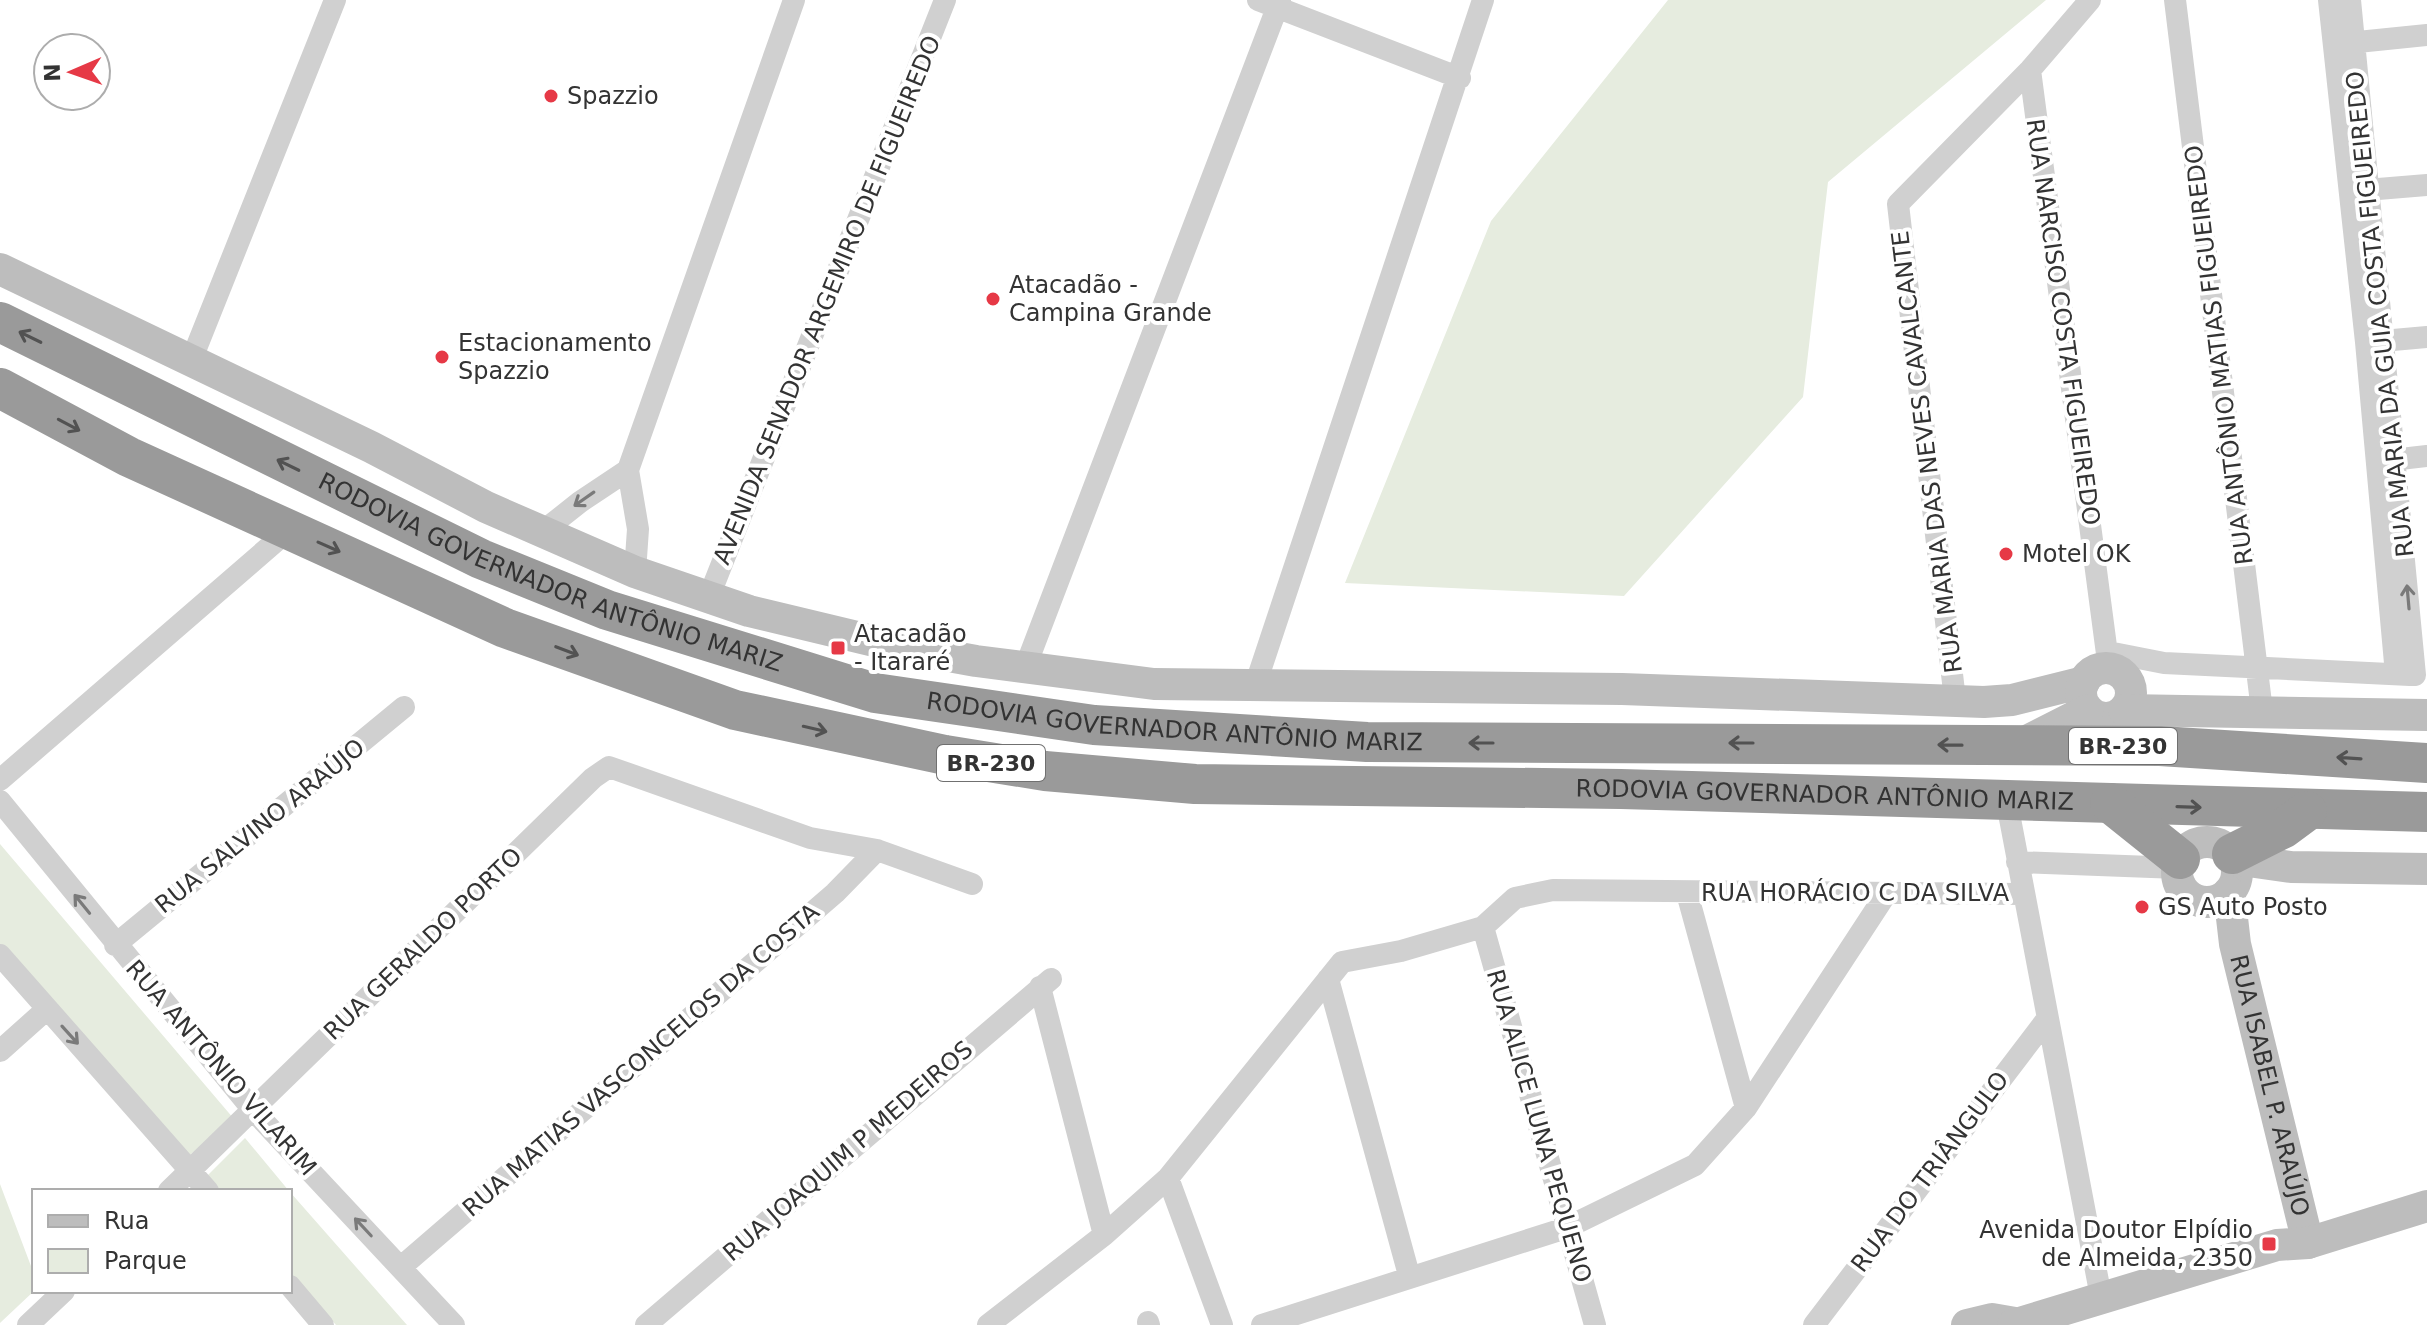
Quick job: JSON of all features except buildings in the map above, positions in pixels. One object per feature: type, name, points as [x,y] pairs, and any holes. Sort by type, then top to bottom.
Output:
[{"type":"highway","name":"RODOVIA GOVERNADOR ANTÔNIO MARIZ","points":[[0,322],[481,559],[607,610],[875,693],[1094,725],[1367,742],[2160,746],[2427,763]]},
{"type":"highway","name":"RODOVIA GOVERNADOR ANTÔNIO MARIZ","points":[[0,388],[129,457],[505,628],[735,710],[945,755],[1045,771],[1195,784],[1621,789],[2007,803],[2427,812]]},
{"type":"highway","points":[[2110,803],[2179,863]]},
{"type":"highway","points":[[2228,878],[2307,811]]},
{"type":"street","points":[[191,361],[335,0]]},
{"type":"street","points":[[635,572],[638,529],[628,470],[794,0]]},
{"type":"street","name":"AVENIDA SENADOR ARGEMIRO DE FIGUEIREDO","points":[[708,599],[945,0]]},
{"type":"street","points":[[1255,686],[1460,78],[1483,0]]},
{"type":"street","points":[[2030,70],[2090,0]]},
{"type":"street","name":"RUA ANTÔNIO MATIAS FIGUEIREDO","points":[[2175,0],[2262,711]]},
{"type":"street","name":"RUA MARIA DA GUIA COSTA FIGUEIREDO","points":[[2329,0],[2343,44],[2413,675]]},
{"type":"street","name":"RUA MARIA DA GUIA COSTA FIGUEIREDO","points":[[2343,44],[2350,0]]},
{"type":"street","points":[[1025,668],[1271,3],[1460,78]]},
{"type":"street","points":[[2343,44],[2427,35]]},
{"type":"street","name":"RUA MARIA DAS NEVES CAVALCANTE","points":[[1955,700],[1898,204],[2030,70]]},
{"type":"street","name":"RUA NARCISO COSTA FIGUEIREDO","points":[[2030,70],[2104,687]]},
{"type":"street","points":[[2358,191],[2427,185]]},
{"type":"street","points":[[0,269],[542,532],[635,572],[749,611],[899,647],[1025,668],[1154,684],[1622,689],[2012,700],[2049,710],[2164,663],[2257,664],[2413,675]]},
{"type":"street","points":[[2375,341],[2427,337]]},
{"type":"street","points":[[2387,461],[2427,456]]},
{"type":"street","points":[[542,532],[568,510],[628,470]]},
{"type":"street","points":[[0,780],[290,529]]},
{"type":"street","points":[[2017,746],[2104,687]]},
{"type":"street","name":"BR-230","points":[[2104,687],[2167,711],[2427,715]]},
{"type":"street","name":"RUA SALVINO ARAÚJO","points":[[115,945],[404,707]]},
{"type":"street","name":"RUA GERALDO PORTO","points":[[171,1189],[593,778],[609,767],[810,838],[877,850]]},
{"type":"street","name":"RUA ANTÔNIO VILARIM","points":[[0,801],[253,1110],[454,1325]]},
{"type":"street","points":[[2007,803],[2101,1297]]},
{"type":"street","points":[[2017,862],[2179,863],[2199,843],[2216,843],[2228,878]]},
{"type":"street","points":[[877,850],[972,884]]},
{"type":"street","name":"RUA MATIAS VASCONCELOS DA COSTA","points":[[401,1267],[835,893],[877,850]]},
{"type":"street","points":[[2179,863],[2185,891],[2228,878],[2291,867],[2427,869]]},
{"type":"street","name":"RUA ISABEL P. ARAÚJO","points":[[2228,878],[2235,944],[2296,1239]]},
{"type":"street","name":"RUA HORÁCIO C DA SILVA","points":[[1483,927],[1515,898],[1534,892],[2023,894]]},
{"type":"street","points":[[1687,893],[1746,1108]]},
{"type":"street","points":[[1262,1325],[1409,1275],[1566,1228],[1695,1165],[1746,1108],[1886,894]]},
{"type":"street","points":[[988,1325],[1104,1235],[1168,1178],[1342,962],[1401,951],[1483,927]]},
{"type":"street","name":"RUA ALICE LUNA PEQUENO","points":[[1483,927],[1595,1325]]},
{"type":"street","points":[[0,955],[206,1189]]},
{"type":"street","points":[[1328,979],[1409,1275]]},
{"type":"street","name":"RUA JOAQUIM P MEDEIROS","points":[[646,1325],[1046,983],[1104,1235]]},
{"type":"street","points":[[0,1051],[47,1009]]},
{"type":"street","name":"RUA DO TRIÂNGULO","points":[[1814,1325],[2047,1019]]},
{"type":"street","points":[[1168,1178],[1222,1325]]},
{"type":"street","points":[[2296,1239],[2427,1188]]},
{"type":"street","points":[[1996,1323],[2101,1297],[2296,1239],[2427,1206]]},
{"type":"street","points":[[292,1288],[323,1325]]},
{"type":"street","points":[[30,1324],[62,1293]]},
{"type":"green space","points":[[1668,0],[2046,0],[1828,182],[1803,397],[1624,596],[1345,583],[1491,221]]},
{"type":"green space","points":[[0,844],[234,1119],[185,1159],[0,944]]},
{"type":"green space","points":[[245,1138],[287,1189],[214,1189],[205,1178]]},
{"type":"green space","points":[[0,1184],[32,1269],[32,1293],[0,1323]]},
{"type":"green space","points":[[292,1194],[407,1325],[336,1325],[292,1276]]},
{"type":"place","name":"Spazzio","points":[[551,96]]},
{"type":"place","name":"Atacadão - Campina Grande","points":[[993,299]]},
{"type":"place","name":"Estacionamento Spazzio","points":[[442,357]]},
{"type":"place","name":"Motel OK","points":[[2006,554]]},
{"type":"place","name":"Atacadão - Itararé","points":[[838,648]]},
{"type":"place","name":"GS Auto Posto","points":[[2142,907]]},
{"type":"place","name":"Avenida Doutor Elpídio de Almeida, 2350","points":[[2269,1244]]}]
